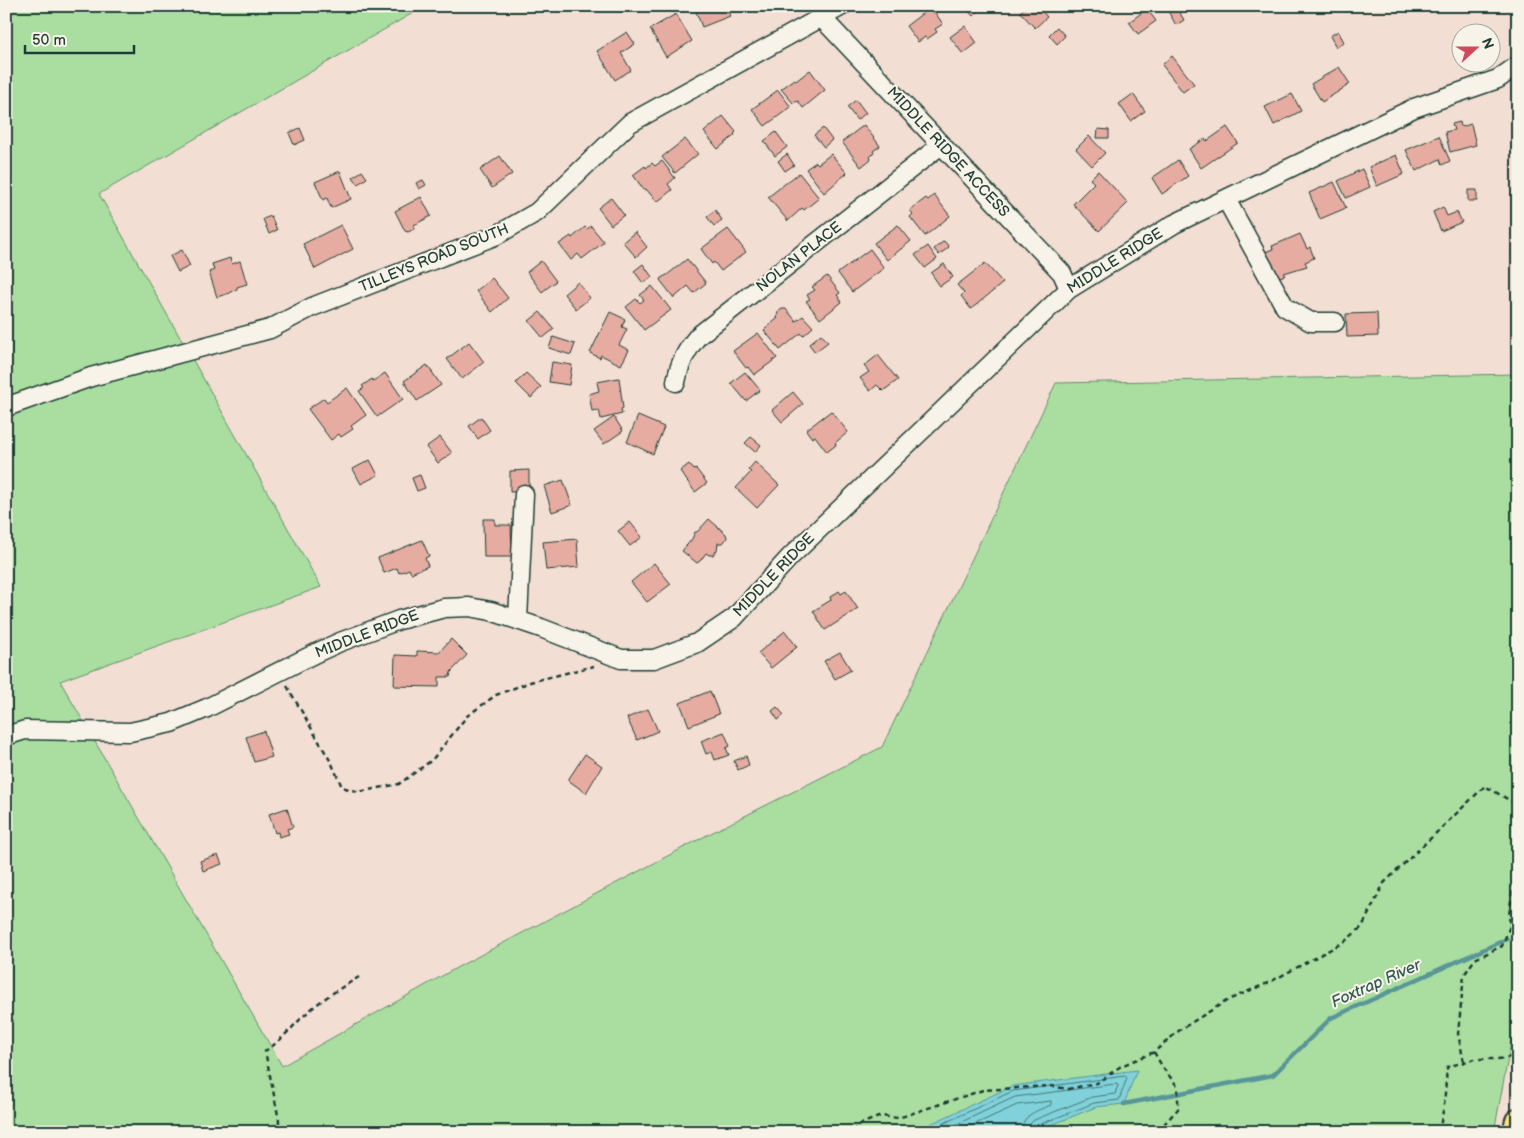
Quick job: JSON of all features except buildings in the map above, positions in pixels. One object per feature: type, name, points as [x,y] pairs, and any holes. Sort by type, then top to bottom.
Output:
[{"type":"highway","points":[[1516,1132],[1518,1122]]},
{"type":"street","name":"TILLEYS ROAD SOUTH","points":[[6,407],[92,377],[270,329],[312,307],[497,235],[537,212],[630,124],[842,6]]},
{"type":"street","name":"MIDDLE RIDGE ACCESS","points":[[822,18],[1062,273],[1069,289]]},
{"type":"street","name":"MIDDLE RIDGE","points":[[6,736],[25,730],[130,732],[171,723],[207,708],[316,652],[364,632],[430,611],[469,607],[491,611],[616,658],[654,659],[697,643],[734,618],[790,557],[1069,289],[1174,224],[1414,108],[1498,79],[1518,65]]},
{"type":"street","name":"NOLAN PLACE","points":[[676,382],[681,361],[698,336],[941,145]]},
{"type":"street","points":[[1226,199],[1284,307],[1311,322],[1335,322]]},
{"type":"street","points":[[518,620],[524,494]]},
{"type":"path","points":[[279,671],[332,764],[342,787],[359,792],[399,784],[432,760],[467,716],[496,695],[530,682],[586,670],[616,658]]},
{"type":"path","points":[[853,1132],[858,1125],[880,1116],[898,1118],[984,1090],[1050,1086],[1068,1089],[1097,1083],[1121,1066],[1154,1052],[1181,1028],[1228,1000],[1270,982],[1344,942],[1362,927],[1384,884],[1485,786],[1518,805]]},
{"type":"path","points":[[1464,1062],[1458,1034],[1464,975],[1475,960],[1502,946],[1510,926],[1509,916],[1518,852]]},
{"type":"path","points":[[278,1132],[279,1120],[265,1051],[279,1042],[307,1012],[334,992],[359,977]]},
{"type":"path","points":[[1154,1052],[1178,1088],[1178,1109],[1165,1123],[1165,1132]]},
{"type":"path","points":[[1440,1132],[1447,1067],[1475,1059],[1518,1056]]},
{"type":"green space","points":[[6,6],[425,6],[99,194],[321,587],[60,681],[282,1066],[458,967],[711,833],[882,747],[1056,383],[1518,374],[1518,1005],[1494,1132],[6,1132]]},
{"type":"water","points":[[1137,1070],[1124,1104],[1096,1107],[1034,1132],[913,1132],[1012,1086]]},
{"type":"waterway","name":"Foxtrap River","points":[[1124,1104],[1273,1075],[1331,1018],[1507,939]]}]
